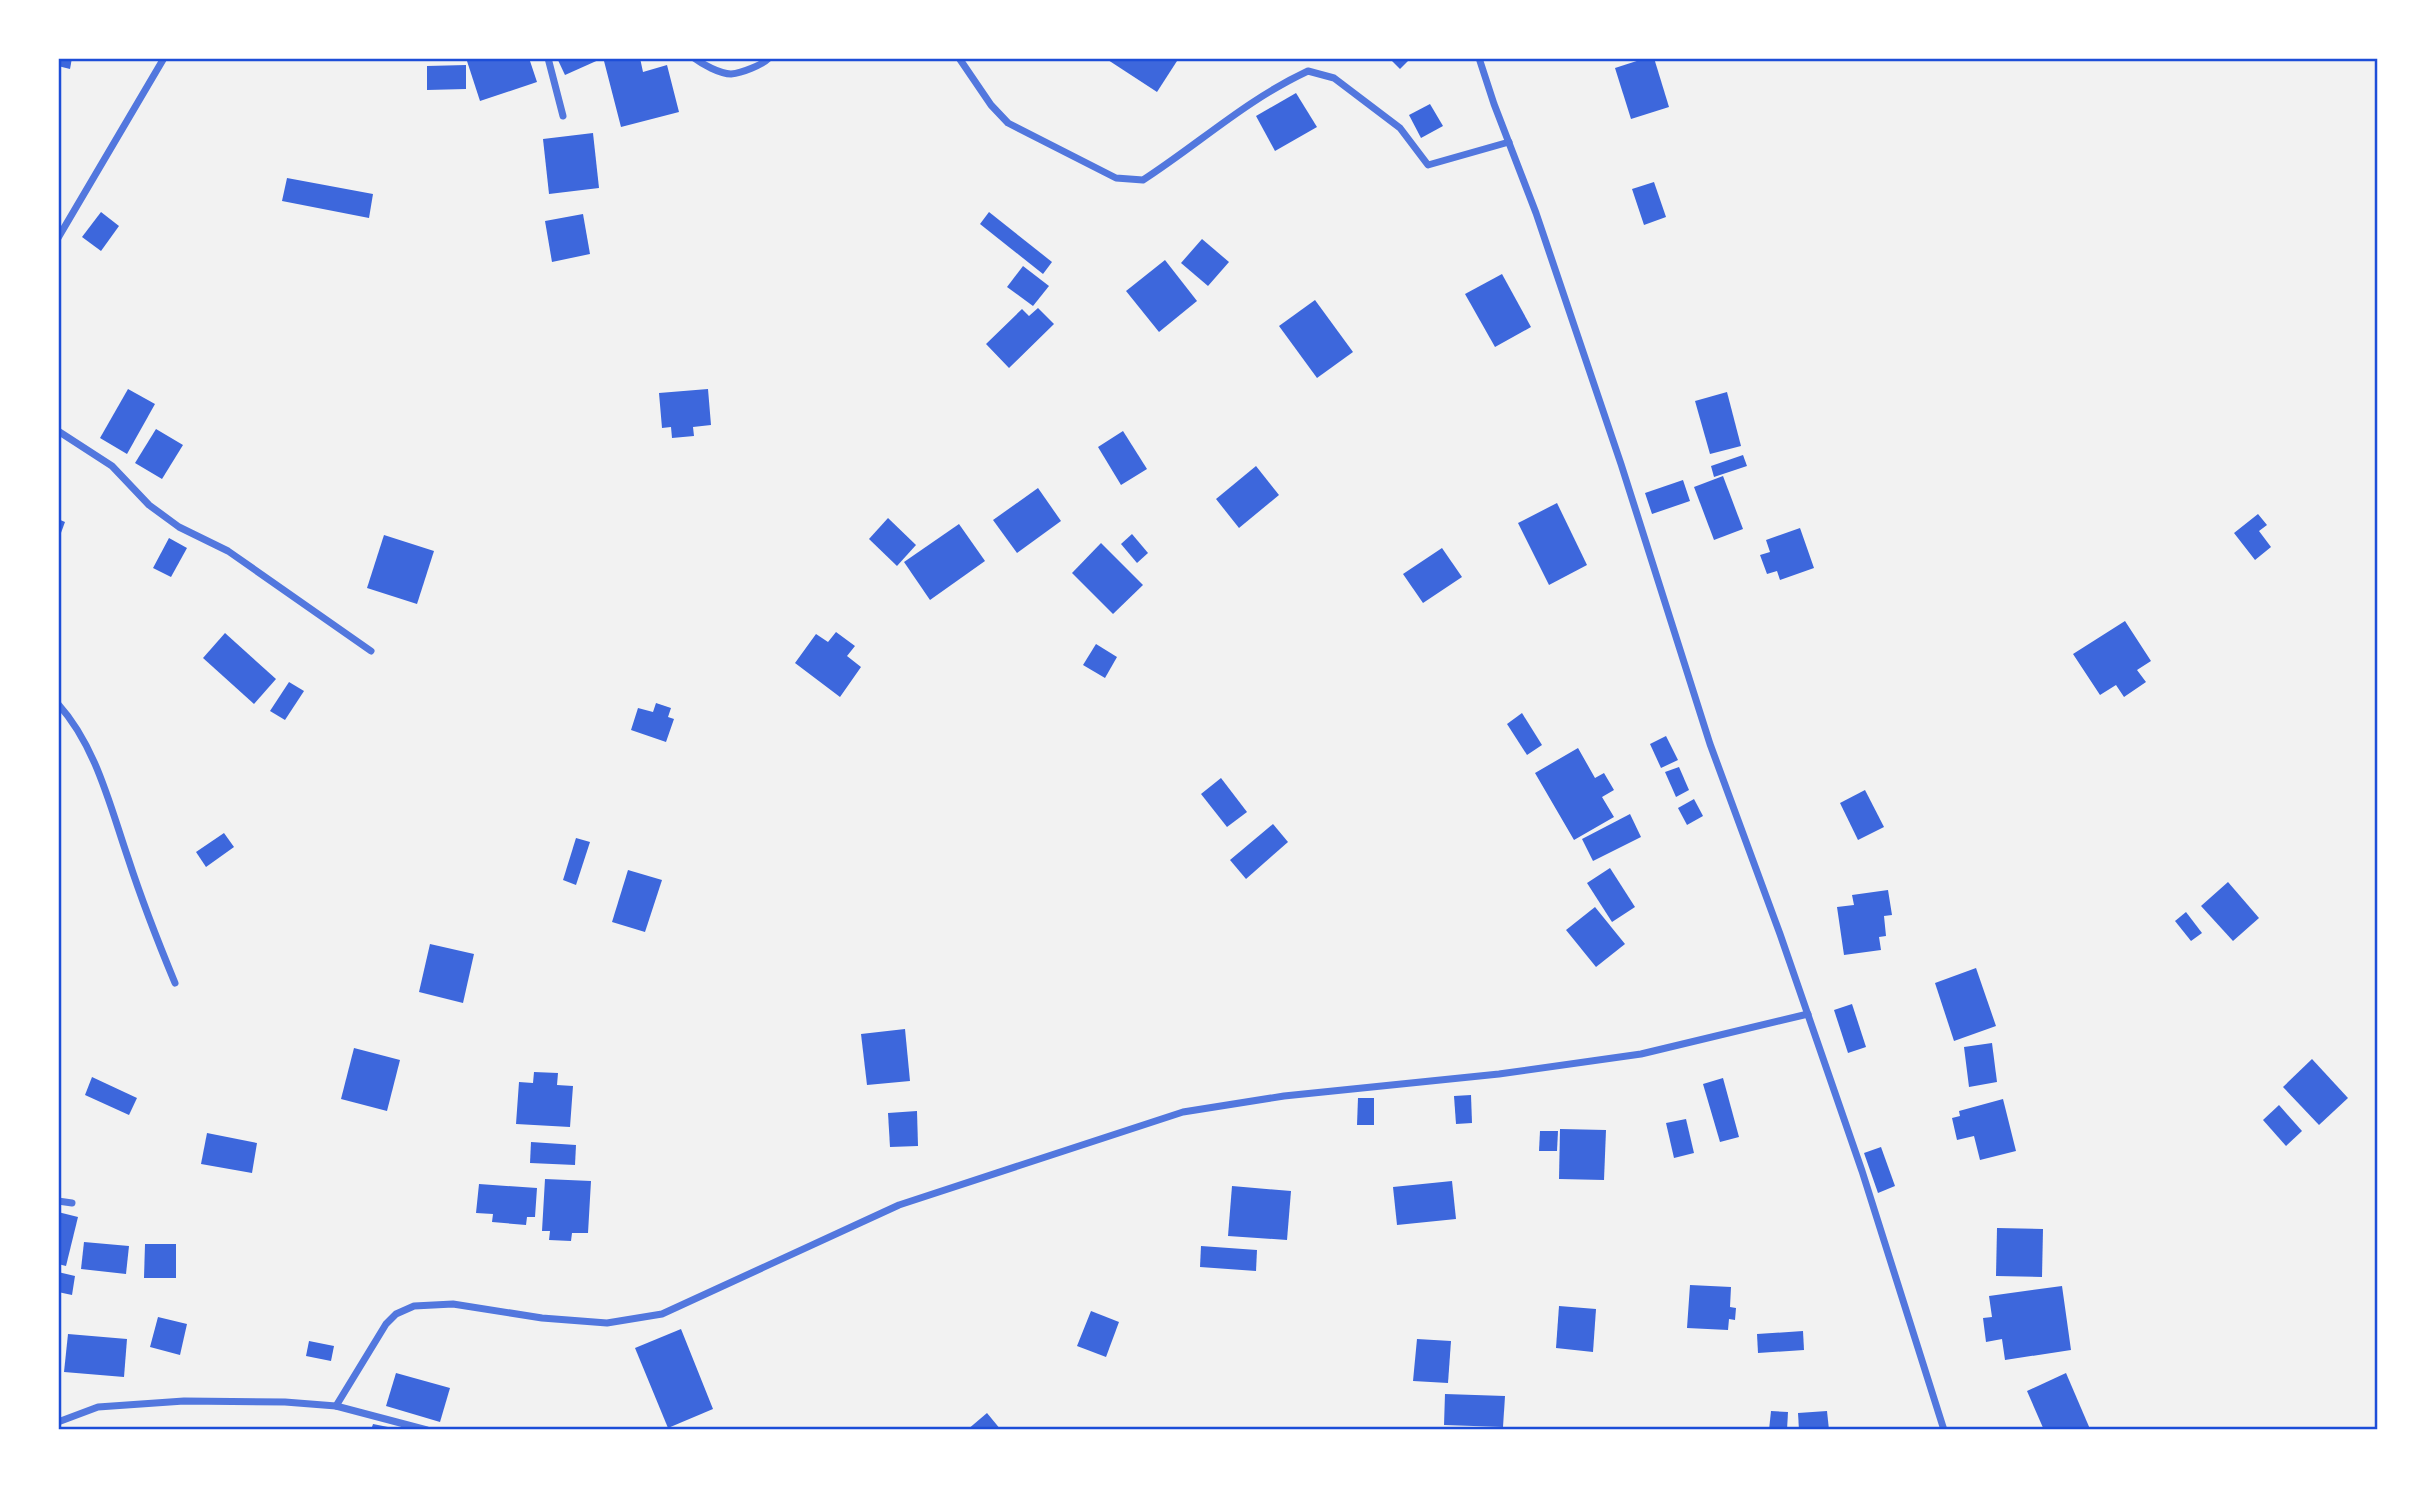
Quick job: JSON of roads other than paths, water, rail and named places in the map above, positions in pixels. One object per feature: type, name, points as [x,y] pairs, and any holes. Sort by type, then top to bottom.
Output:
[{"type":"street","points":[[58,238],[164,58]]},
{"type":"street","points":[[548,58],[564,116]]},
{"type":"street","points":[[694,58],[701,64],[730,74],[764,63],[769,58]]},
{"type":"street","points":[[959,58],[990,105],[1008,123],[1116,178],[1143,180],[1240,108],[1308,71],[1334,78],[1400,128],[1428,164],[1509,142]]},
{"type":"street","points":[[1479,58],[1536,214],[1621,464],[1710,744],[1862,1171],[1944,1430]]},
{"type":"street","points":[[58,216],[68,220]]},
{"type":"street","points":[[58,431],[111,466],[149,505],[179,527],[228,551],[371,651]]},
{"type":"street","points":[[58,704],[74,722],[96,766],[148,916],[175,983]]},
{"type":"street","points":[[336,1406],[386,1324],[397,1314],[414,1306],[453,1304],[542,1318],[607,1323],[662,1314],[899,1205],[1183,1112],[1284,1096],[1499,1074],[1641,1054],[1808,1014]]},
{"type":"street","points":[[58,1201],[72,1203]]},
{"type":"street","points":[[58,1422],[98,1407],[172,1402],[285,1402],[336,1406],[427,1430]]}]
